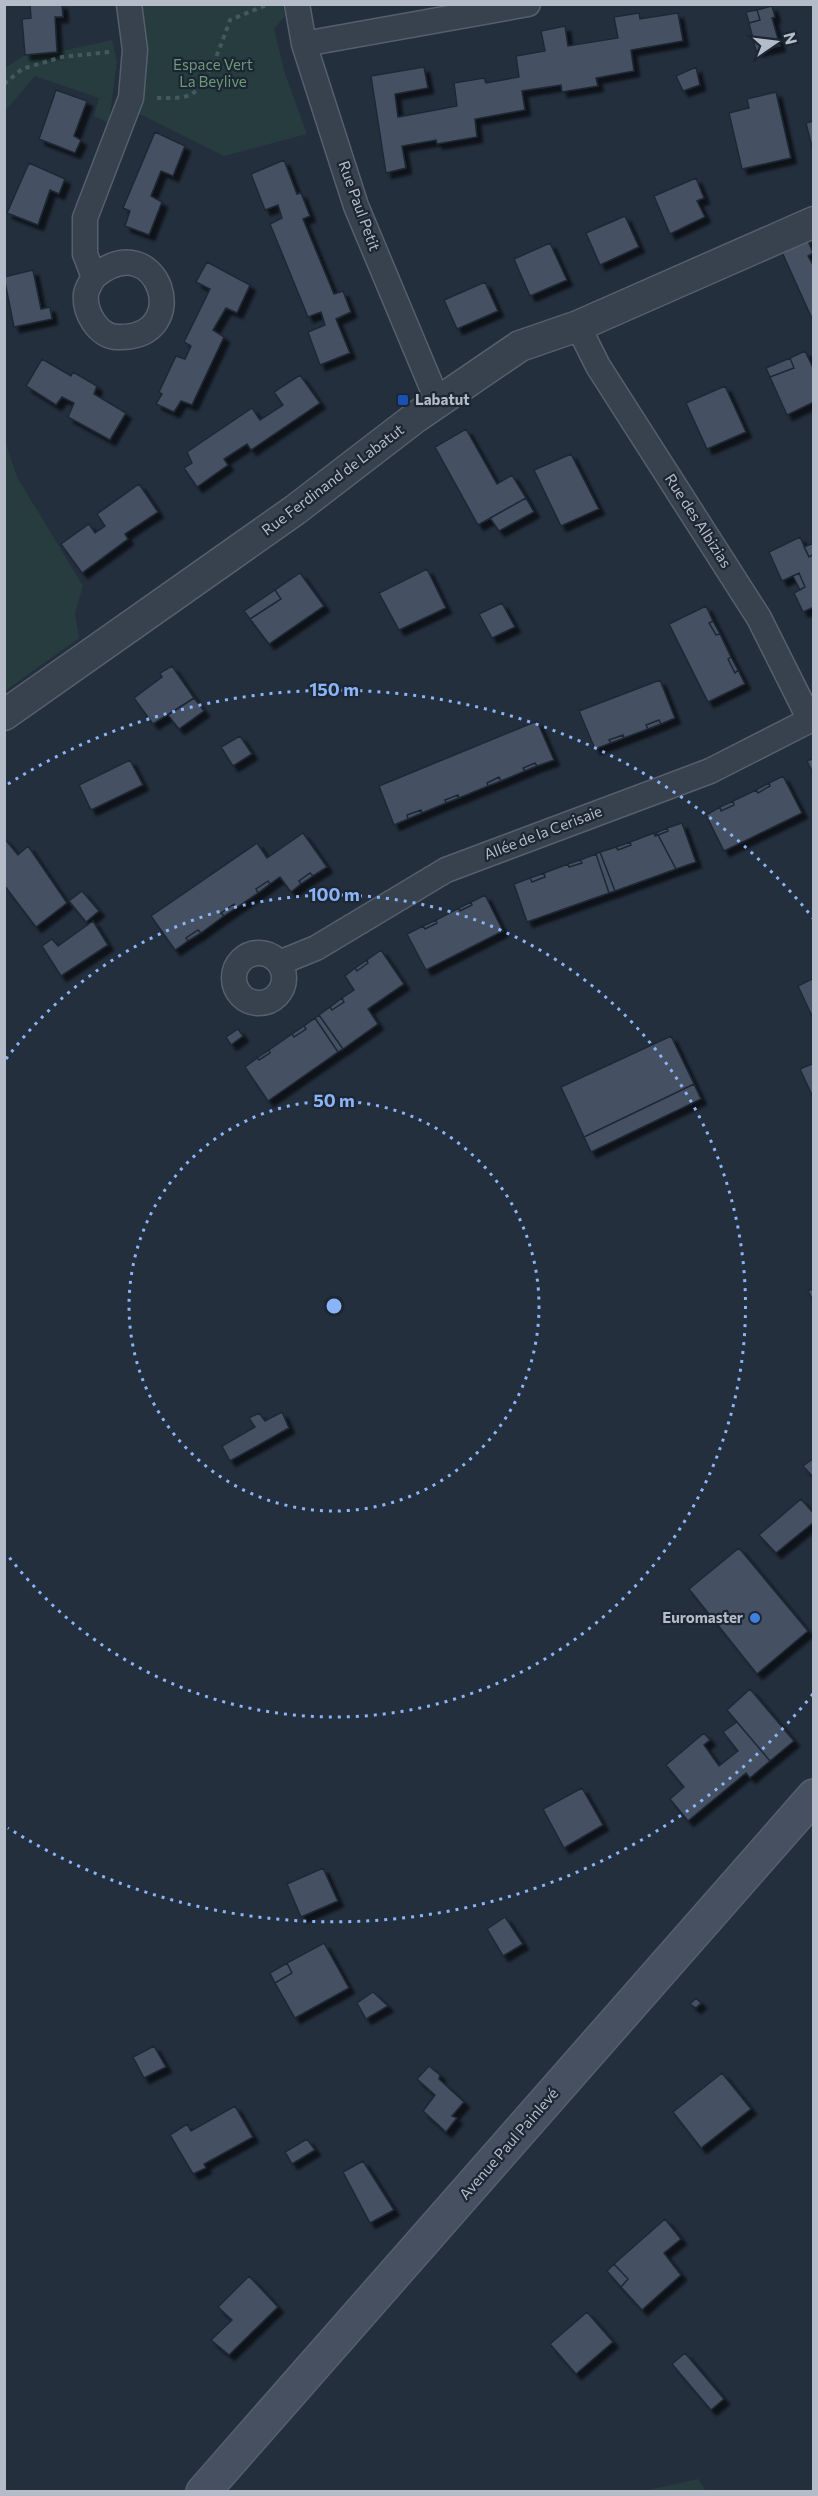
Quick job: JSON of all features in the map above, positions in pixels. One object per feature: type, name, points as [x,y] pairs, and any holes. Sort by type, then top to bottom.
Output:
[{"type":"main road","name":"Avenue Paul Painlevé","points":[[203,2492],[813,1796]]},
{"type":"street","points":[[94,277],[85,254],[85,218],[131,98],[135,50],[129,4]]},
{"type":"street","name":"Rue Paul Petit","points":[[297,4],[304,44],[356,206],[438,402]]},
{"type":"street","points":[[304,44],[525,5]]},
{"type":"street","name":"Rue Ferdinand de Labatut","points":[[4,715],[295,510],[438,402],[520,346],[578,326],[813,222]]},
{"type":"street","name":"Rue des Albizias","points":[[578,326],[598,366],[759,618],[812,719]]},
{"type":"street","name":"Allée de la Cerisaie","points":[[279,963],[316,948],[446,870],[710,771],[812,719]]},
{"type":"path","points":[[132,91],[154,98],[174,98],[191,94],[204,81],[230,20],[269,4]]},
{"type":"path","points":[[4,84],[22,69],[62,57],[135,50]]},
{"type":"green space","name":"Espace Vert La Beylive","points":[[137,5],[282,5],[285,16],[274,29],[285,74],[307,134],[224,156],[138,113]]},
{"type":"green space","points":[[112,40],[117,61],[109,123],[94,116],[99,98],[35,76],[5,111],[5,68],[25,55],[57,52]]},
{"type":"green space","points":[[4,438],[17,477],[83,586],[75,613],[79,638],[5,691]]},
{"type":"green space","points":[[698,2479],[706,2491],[644,2491]]},
{"type":"building","points":[[30,4],[62,4],[63,17],[55,17],[57,52],[25,55],[22,19],[31,18]]},
{"type":"building","points":[[772,6],[775,17],[772,18],[780,46],[756,51],[749,23],[760,20],[757,10]]},
{"type":"building","points":[[757,10],[760,20],[749,23],[746,12]]},
{"type":"building","points":[[639,13],[640,19],[678,13],[683,41],[631,50],[634,71],[596,78],[598,86],[562,92],[561,85],[522,91],[525,110],[475,119],[477,137],[437,144],[436,140],[402,146],[406,168],[386,173],[371,76],[424,67],[428,88],[395,94],[398,117],[457,106],[454,83],[484,78],[486,83],[519,77],[516,56],[545,51],[541,31],[565,26],[568,46],[618,38],[614,17]]},
{"type":"building","points":[[696,67],[700,85],[683,91],[676,76]]},
{"type":"building","points":[[56,90],[87,101],[74,136],[81,140],[75,153],[39,139]]},
{"type":"building","points":[[776,92],[791,158],[742,169],[729,113],[749,108],[747,99]]},
{"type":"building","points":[[814,121],[814,155],[806,123]]},
{"type":"building","points":[[155,132],[185,146],[173,176],[161,171],[151,196],[162,202],[149,235],[125,226],[130,211],[123,208]]},
{"type":"building","points":[[284,160],[297,194],[301,193],[310,216],[303,219],[334,294],[343,291],[351,312],[336,319],[350,353],[320,365],[308,332],[325,325],[321,312],[308,317],[270,224],[282,218],[278,205],[265,210],[251,174]]},
{"type":"building","points":[[29,163],[65,179],[59,194],[50,190],[38,225],[7,213]]},
{"type":"building","points":[[696,178],[704,198],[697,201],[705,217],[670,234],[654,196]]},
{"type":"building","points":[[625,216],[639,247],[600,265],[586,233]]},
{"type":"building","points":[[807,238],[813,253],[808,256],[814,267],[814,323],[781,250]]},
{"type":"building","points":[[550,243],[567,280],[530,296],[514,259]]},
{"type":"building","points":[[207,262],[250,285],[237,313],[226,308],[213,330],[224,337],[192,405],[181,401],[174,412],[156,404],[162,394],[159,392],[176,356],[185,359],[191,346],[184,342],[210,289],[196,282]]},
{"type":"building","points":[[33,270],[41,309],[50,307],[52,319],[14,327],[4,277]]},
{"type":"building","points":[[485,282],[498,311],[457,329],[444,300]]},
{"type":"building","points":[[805,351],[814,370],[814,402],[787,415],[770,377],[794,368],[790,358]]},
{"type":"building","points":[[790,358],[794,368],[770,377],[766,368]]},
{"type":"building","points":[[42,359],[71,376],[73,372],[97,386],[94,394],[126,413],[110,440],[68,417],[74,403],[62,397],[56,405],[26,386]]},
{"type":"building","points":[[300,375],[320,403],[251,450],[247,444],[224,459],[228,465],[197,487],[184,468],[192,463],[187,452],[252,408],[260,420],[283,405],[274,392]]},
{"type":"building","points":[[725,386],[746,432],[707,449],[686,403]]},
{"type":"building","points":[[466,429],[497,484],[512,475],[526,498],[478,525],[435,447]]},
{"type":"building","points":[[571,454],[599,509],[561,526],[534,470]]},
{"type":"building","points":[[139,484],[158,512],[125,534],[128,539],[82,573],[61,544],[89,524],[95,533],[105,526],[97,514]]},
{"type":"building","points":[[526,498],[534,512],[499,531],[490,518]]},
{"type":"building","points":[[800,537],[809,557],[814,554],[814,607],[803,612],[794,593],[805,587],[799,573],[782,581],[769,552]]},
{"type":"building","points":[[814,543],[814,554],[809,557],[804,547]]},
{"type":"building","points":[[427,569],[446,608],[399,630],[379,593]]},
{"type":"building","points":[[300,573],[324,606],[269,644],[250,619],[281,599],[275,590]]},
{"type":"building","points":[[799,573],[805,587],[800,590],[793,576]]},
{"type":"building","points":[[275,590],[281,599],[250,619],[244,611]]},
{"type":"building","points":[[502,603],[515,627],[492,638],[479,614]]},
{"type":"building","points":[[706,606],[713,621],[709,623],[716,635],[720,634],[731,657],[728,659],[735,673],[738,670],[745,684],[708,702],[669,624]]},
{"type":"building","points":[[713,621],[720,634],[716,635],[709,623]]},
{"type":"building","points":[[731,657],[738,670],[735,673],[728,659]]},
{"type":"building","points":[[172,666],[194,698],[153,724],[134,698],[162,677],[160,673]]},
{"type":"building","points":[[660,680],[675,718],[661,724],[659,720],[646,725],[648,729],[624,738],[623,735],[609,740],[611,743],[595,749],[579,711]]},
{"type":"building","points":[[194,698],[204,711],[179,729],[168,715]]},
{"type":"building","points":[[659,720],[661,724],[648,729],[646,725]]},
{"type":"building","points":[[537,721],[554,760],[537,766],[535,763],[523,768],[525,771],[501,781],[499,777],[487,783],[488,786],[459,798],[458,795],[422,813],[421,810],[407,815],[408,819],[394,825],[379,786]]},
{"type":"building","points":[[623,735],[624,738],[611,743],[609,740]]},
{"type":"building","points":[[240,736],[252,754],[233,766],[221,747]]},
{"type":"building","points":[[814,758],[814,775],[807,761]]},
{"type":"building","points":[[130,760],[143,785],[91,810],[79,785]]},
{"type":"building","points":[[535,763],[537,766],[525,771],[523,768]]},
{"type":"building","points":[[783,776],[802,813],[724,851],[706,815],[720,807],[721,811],[734,805],[733,801],[756,790],[758,793],[770,786],[769,783]]},
{"type":"building","points":[[499,777],[501,781],[488,786],[487,783]]},
{"type":"building","points":[[769,783],[770,786],[758,793],[756,790]]},
{"type":"building","points":[[458,795],[459,798],[446,803],[445,800]]},
{"type":"building","points":[[733,801],[734,805],[721,811],[720,807]]},
{"type":"building","points":[[421,810],[422,813],[408,819],[407,815]]},
{"type":"building","points":[[682,823],[696,862],[676,869],[658,835],[668,831],[667,828]]},
{"type":"building","points":[[667,828],[668,831],[658,835],[656,833]]},
{"type":"building","points":[[303,833],[327,867],[313,876],[310,873],[299,881],[301,884],[291,892],[280,877],[270,884],[268,881],[256,889],[258,893],[236,908],[234,904],[221,913],[224,916],[201,933],[198,930],[186,938],[188,941],[175,950],[151,916],[257,843],[267,858]]},
{"type":"building","points":[[654,833],[655,836],[658,835],[676,869],[615,891],[600,852],[616,847],[618,850],[631,845],[630,842]]},
{"type":"building","points":[[4,838],[18,855],[28,846],[67,903],[36,927],[4,885]]},
{"type":"building","points":[[630,842],[631,845],[618,850],[616,847]]},
{"type":"building","points":[[600,852],[615,891],[609,893],[596,854]]},
{"type":"building","points":[[596,854],[609,893],[527,922],[514,884],[530,878],[532,882],[545,877],[544,873],[568,864],[569,867],[582,863],[580,860]]},
{"type":"building","points":[[580,860],[582,863],[569,867],[568,864]]},
{"type":"building","points":[[310,873],[313,876],[301,884],[299,881]]},
{"type":"building","points":[[544,873],[545,877],[532,882],[530,878]]},
{"type":"building","points":[[268,881],[270,884],[258,893],[256,889]]},
{"type":"building","points":[[82,891],[99,911],[86,922],[69,901]]},
{"type":"building","points":[[485,895],[503,931],[426,970],[407,934],[423,926],[425,929],[437,923],[436,920],[459,908],[460,911],[472,905],[471,902]]},
{"type":"building","points":[[471,902],[472,905],[460,911],[459,908]]},
{"type":"building","points":[[234,904],[236,908],[224,916],[221,913]]},
{"type":"building","points":[[436,920],[437,923],[425,929],[423,926]]},
{"type":"building","points":[[93,921],[108,945],[61,976],[42,946],[52,939],[58,946]]},
{"type":"building","points":[[198,930],[201,933],[188,941],[186,938]]},
{"type":"building","points":[[381,950],[404,984],[368,1009],[378,1024],[343,1049],[319,1015],[330,1007],[332,1010],[344,1002],[342,998],[354,990],[345,976],[355,968],[357,971]]},
{"type":"building","points":[[367,960],[368,963],[357,971],[355,968]]},
{"type":"building","points":[[814,978],[814,1015],[812,1016],[798,986]]},
{"type":"building","points":[[342,998],[344,1002],[332,1010],[330,1007]]},
{"type":"building","points":[[319,1015],[343,1049],[338,1052],[315,1018]]},
{"type":"building","points":[[315,1018],[338,1052],[268,1101],[245,1067],[257,1058],[259,1060],[270,1053],[269,1050],[292,1034],[294,1037],[306,1029],[304,1026]]},
{"type":"building","points":[[304,1026],[306,1029],[294,1037],[292,1034]]},
{"type":"building","points":[[238,1029],[243,1036],[231,1045],[226,1037]]},
{"type":"building","points":[[671,1036],[694,1084],[584,1137],[561,1087]]},
{"type":"building","points":[[269,1050],[270,1053],[259,1060],[257,1058]]},
{"type":"building","points":[[814,1063],[814,1094],[812,1095],[800,1069]]},
{"type":"building","points":[[694,1084],[701,1099],[591,1152],[584,1137]]},
{"type":"building","points":[[814,1288],[814,1302],[808,1291]]},
{"type":"building","points":[[282,1412],[289,1428],[230,1461],[222,1446],[255,1427],[249,1418],[259,1413],[265,1421]]},
{"type":"building","points":[[814,1458],[814,1478],[803,1466]]},
{"type":"building","points":[[801,1499],[814,1514],[814,1522],[776,1553],[759,1535]]},
{"type":"building","points":[[739,1548],[808,1631],[757,1674],[689,1589]]},
{"type":"building","points":[[750,1689],[794,1741],[770,1761],[727,1710]]},
{"type":"building","points":[[737,1722],[770,1761],[750,1778],[746,1773],[688,1821],[670,1799],[684,1787],[666,1765],[704,1733],[710,1740],[704,1745],[719,1766],[738,1751],[723,1732]]},
{"type":"building","points":[[582,1788],[603,1825],[564,1848],[543,1809]]},
{"type":"building","points":[[323,1868],[338,1901],[301,1917],[287,1884]]},
{"type":"building","points":[[505,1917],[523,1944],[503,1956],[487,1929]]},
{"type":"building","points":[[324,1943],[349,1988],[295,2018],[275,1983],[292,1973],[287,1963]]},
{"type":"building","points":[[287,1963],[292,1973],[275,1983],[270,1973]]},
{"type":"building","points":[[373,1992],[388,2006],[366,2019],[357,2003]]},
{"type":"building","points":[[696,1998],[701,2003],[696,2008],[690,2004]]},
{"type":"building","points":[[154,2046],[166,2067],[144,2078],[133,2057]]},
{"type":"building","points":[[429,2066],[440,2075],[439,2079],[464,2102],[452,2116],[457,2118],[446,2132],[423,2111],[435,2095],[417,2079]]},
{"type":"building","points":[[722,2073],[751,2109],[701,2148],[673,2112]]},
{"type":"building","points":[[235,2106],[253,2137],[204,2164],[206,2168],[193,2174],[170,2135],[187,2124],[191,2131]]},
{"type":"building","points":[[307,2139],[315,2150],[292,2164],[285,2152]]},
{"type":"building","points":[[363,2161],[394,2210],[370,2223],[343,2172]]},
{"type":"building","points":[[665,2219],[681,2239],[664,2253],[681,2275],[642,2310],[621,2287],[628,2279],[614,2264]]},
{"type":"building","points":[[614,2264],[628,2279],[621,2287],[607,2271]]},
{"type":"building","points":[[249,2276],[278,2307],[229,2355],[211,2340],[232,2320],[218,2307]]},
{"type":"building","points":[[587,2312],[613,2342],[576,2374],[550,2344]]},
{"type":"building","points":[[685,2353],[724,2399],[711,2410],[672,2364]]},
{"type":"place","name":"Labatut","points":[[403,400]]},
{"type":"place","name":"Euromaster","points":[[755,1618]]}]
